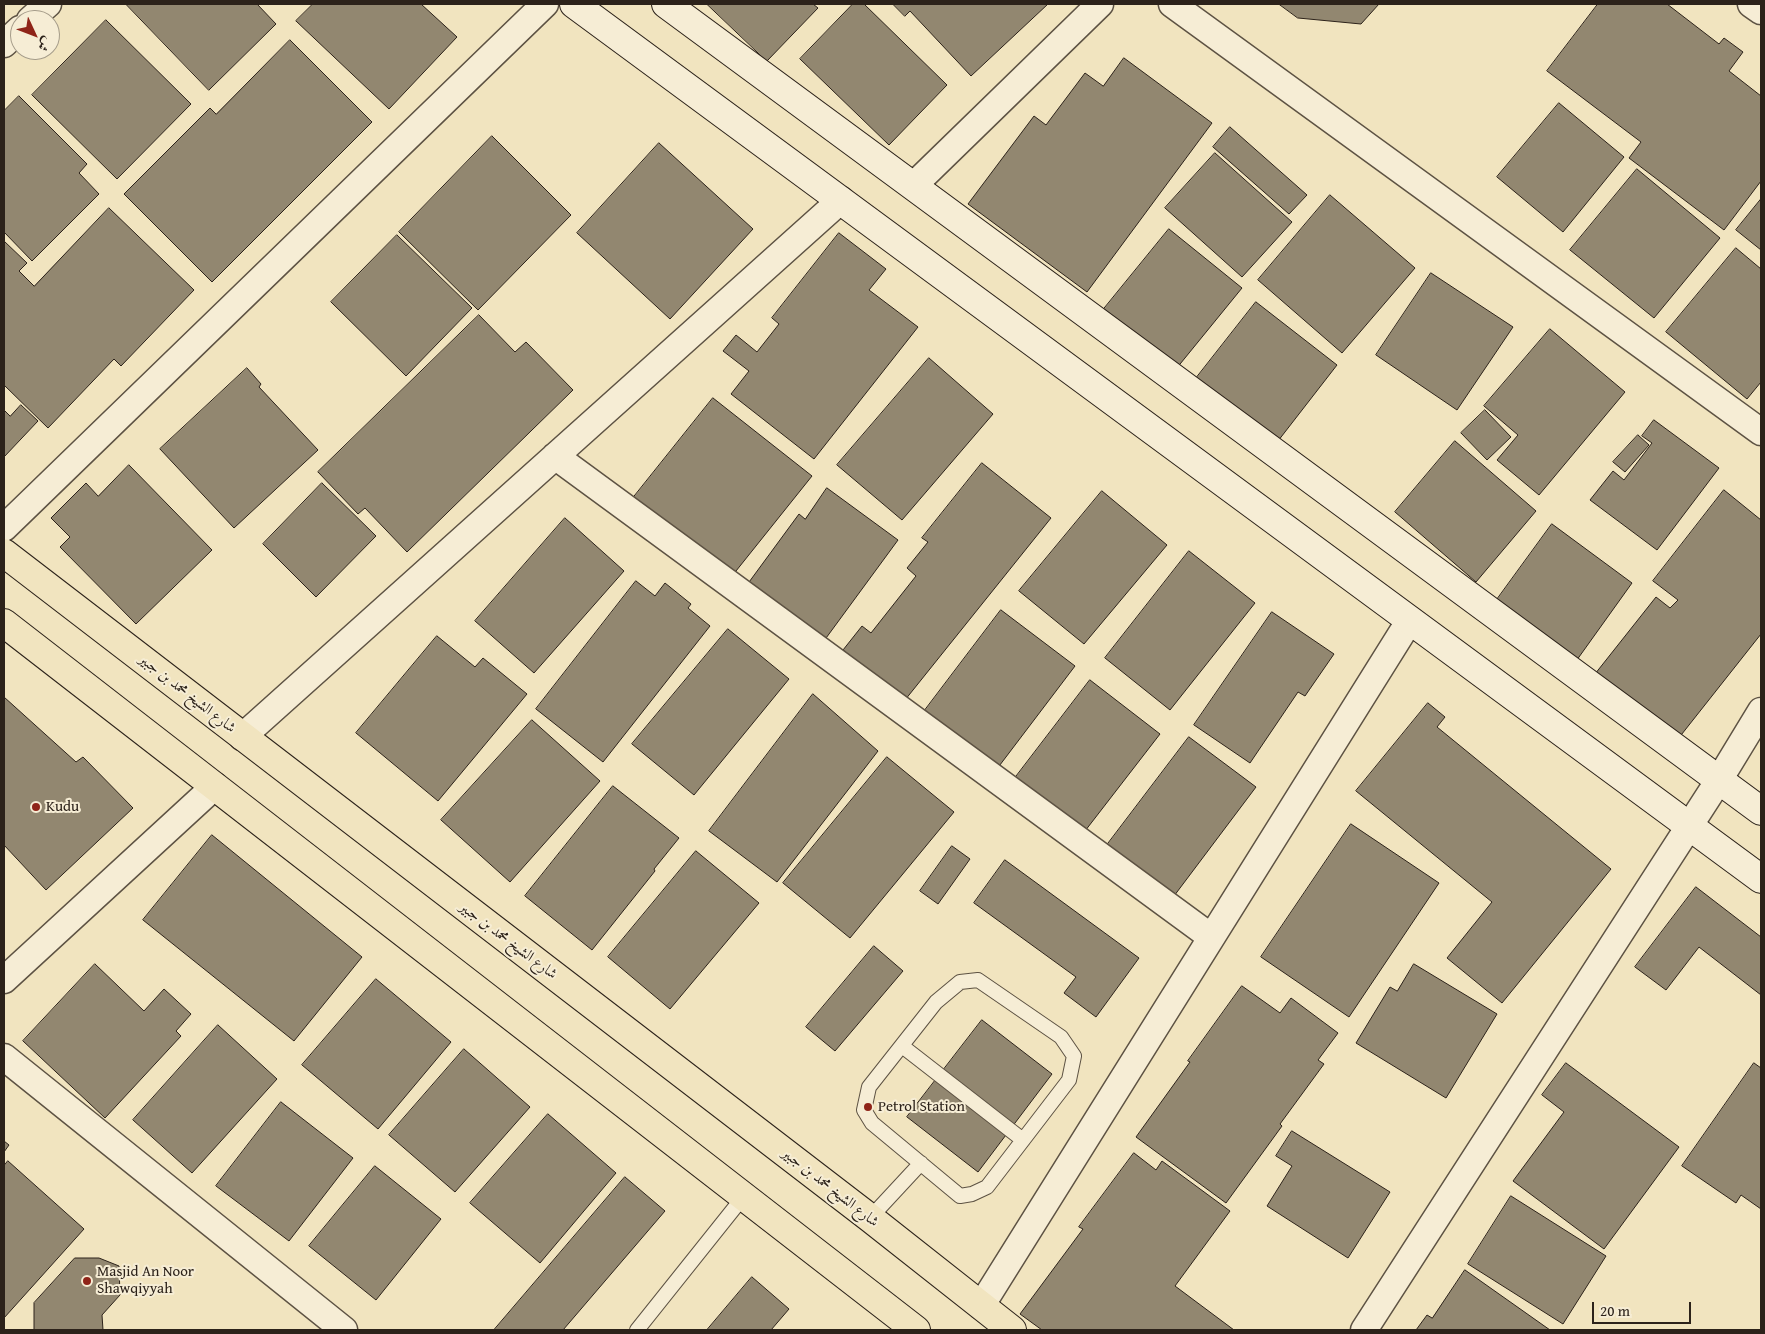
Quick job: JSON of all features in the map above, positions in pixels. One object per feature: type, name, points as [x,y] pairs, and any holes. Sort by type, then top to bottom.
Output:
[{"type":"main road","name":"شارع الشيخ محمد بن جبير","points":[[4,553],[870,1218],[1012,1330]]},
{"type":"main road","points":[[4,622],[916,1330]]},
{"type":"street","points":[[4,528],[545,4]]},
{"type":"street","points":[[574,4],[1761,880]]},
{"type":"street","points":[[666,4],[1761,811]]},
{"type":"street","points":[[913,186],[1100,4]]},
{"type":"street","points":[[1172,4],[1761,432]]},
{"type":"street","points":[[1752,4],[1761,11]]},
{"type":"street","points":[[242,737],[841,200]]},
{"type":"street","points":[[555,456],[1212,937]]},
{"type":"street","points":[[981,1306],[1410,620]]},
{"type":"street","points":[[1364,1330],[1719,780],[1761,711]]},
{"type":"street","points":[[4,980],[215,786]]},
{"type":"street","points":[[4,1057],[327,1325]]},
{"type":"lane","points":[[978,980],[1061,1037],[1074,1056],[1069,1080],[986,1187],[972,1194],[960,1196],[872,1123],[864,1110],[869,1087],[902,1046],[936,1002],[960,982],[978,980]]},
{"type":"lane","points":[[902,1046],[1023,1140]]},
{"type":"lane","points":[[870,1218],[921,1163]]},
{"type":"lane","points":[[637,1330],[744,1196]]},
{"type":"building","points":[[126,4],[257,4],[276,24],[209,90]]},
{"type":"building","points":[[313,4],[421,4],[457,37],[389,109],[296,21]]},
{"type":"building","points":[[707,4],[813,4],[818,8],[767,61]]},
{"type":"building","points":[[853,4],[864,4],[947,85],[889,145],[800,59]]},
{"type":"building","points":[[893,4],[1048,4],[971,76],[910,11],[905,16]]},
{"type":"building","points":[[1279,4],[1379,4],[1361,24],[1298,18]]},
{"type":"building","points":[[1598,4],[1667,4],[1719,44],[1724,38],[1743,52],[1729,71],[1761,96],[1761,181],[1724,230],[1629,158],[1641,142],[1547,71]]},
{"type":"building","points":[[106,20],[191,104],[117,179],[32,95]]},
{"type":"building","points":[[290,40],[372,122],[212,282],[124,194],[210,108],[216,114]]},
{"type":"building","points":[[1124,58],[1212,123],[1087,292],[968,204],[1034,116],[1046,125],[1085,73],[1103,86]]},
{"type":"building","points":[[19,96],[87,164],[79,173],[99,194],[32,261],[4,232],[4,111]]},
{"type":"building","points":[[1559,103],[1624,157],[1563,232],[1497,177]]},
{"type":"building","points":[[1230,127],[1307,195],[1289,214],[1213,147]]},
{"type":"building","points":[[492,136],[571,215],[478,310],[399,232]]},
{"type":"building","points":[[659,143],[753,229],[670,319],[577,233]]},
{"type":"building","points":[[1215,153],[1292,222],[1242,277],[1165,208]]},
{"type":"building","points":[[1637,169],[1720,238],[1654,318],[1570,250]]},
{"type":"building","points":[[1330,195],[1415,268],[1342,353],[1258,280]]},
{"type":"building","points":[[1761,199],[1761,250],[1736,230]]},
{"type":"building","points":[[109,208],[194,290],[121,366],[114,359],[48,428],[4,385],[4,241],[27,263],[19,271],[34,286]]},
{"type":"building","points":[[1169,229],[1242,288],[1176,369],[1103,310]]},
{"type":"building","points":[[839,233],[886,269],[869,290],[918,327],[814,459],[731,394],[749,371],[723,351],[736,335],[757,352],[779,324],[772,318]]},
{"type":"building","points":[[397,235],[472,308],[406,376],[331,302]]},
{"type":"building","points":[[1736,248],[1761,269],[1761,382],[1747,399],[1666,332]]},
{"type":"building","points":[[1431,273],[1513,327],[1457,410],[1376,355]]},
{"type":"building","points":[[1256,302],[1337,365],[1271,450],[1190,386]]},
{"type":"building","points":[[479,315],[515,352],[526,342],[573,390],[407,552],[365,508],[358,514],[318,472]]},
{"type":"building","points":[[1550,329],[1625,392],[1539,495],[1497,460],[1518,435],[1484,406]]},
{"type":"building","points":[[929,358],[993,414],[902,520],[837,465]]},
{"type":"building","points":[[247,368],[261,384],[259,387],[318,450],[234,528],[160,449]]},
{"type":"building","points":[[713,398],[812,476],[728,581],[629,503]]},
{"type":"building","points":[[21,405],[38,421],[4,457],[4,410],[10,416]]},
{"type":"building","points":[[1485,410],[1511,437],[1487,460],[1461,433]]},
{"type":"building","points":[[1654,420],[1719,468],[1657,550],[1590,500],[1613,471],[1624,480],[1652,443],[1642,436]]},
{"type":"building","points":[[1638,435],[1649,445],[1625,472],[1613,462]]},
{"type":"building","points":[[1455,441],[1536,511],[1476,582],[1395,512]]},
{"type":"building","points":[[982,463],[1051,518],[905,700],[843,650],[862,626],[871,633],[916,576],[907,568],[928,542],[922,538]]},
{"type":"building","points":[[129,465],[212,550],[136,624],[60,547],[70,537],[51,518],[86,483],[98,496]]},
{"type":"building","points":[[322,483],[376,536],[316,597],[263,544]]},
{"type":"building","points":[[827,488],[898,540],[818,649],[741,593],[799,514],[805,519]]},
{"type":"building","points":[[1724,490],[1761,520],[1761,634],[1674,744],[1591,679],[1656,597],[1670,608],[1678,600],[1653,581]]},
{"type":"building","points":[[1102,491],[1167,545],[1084,644],[1019,591]]},
{"type":"building","points":[[565,518],[624,571],[534,673],[475,621]]},
{"type":"building","points":[[1552,524],[1632,583],[1574,664],[1493,605]]},
{"type":"building","points":[[1189,551],[1255,603],[1170,710],[1105,658]]},
{"type":"building","points":[[636,581],[655,596],[665,583],[691,604],[688,608],[710,626],[603,762],[536,709]]},
{"type":"building","points":[[1001,610],[1075,666],[987,782],[913,726]]},
{"type":"building","points":[[1272,612],[1334,654],[1305,696],[1298,692],[1250,763],[1194,725]]},
{"type":"building","points":[[728,629],[789,679],[694,795],[632,744]]},
{"type":"building","points":[[437,636],[475,667],[483,658],[527,694],[438,801],[356,733]]},
{"type":"building","points":[[1090,680],[1160,734],[1085,831],[1015,778]]},
{"type":"building","points":[[813,694],[878,751],[777,882],[709,831]]},
{"type":"building","points":[[4,697],[76,762],[83,757],[133,808],[46,890],[4,845]]},
{"type":"building","points":[[1428,703],[1445,717],[1437,727],[1611,869],[1502,1003],[1447,958],[1492,902],[1356,791]]},
{"type":"building","points":[[532,720],[600,781],[510,882],[441,820]]},
{"type":"building","points":[[1189,737],[1256,787],[1174,896],[1107,845]]},
{"type":"building","points":[[887,757],[954,812],[850,938],[783,883]]},
{"type":"building","points":[[613,786],[679,838],[592,950],[525,896]]},
{"type":"building","points":[[1351,824],[1439,883],[1349,1017],[1261,957]]},
{"type":"building","points":[[212,835],[362,957],[294,1041],[143,920]]},
{"type":"building","points":[[952,846],[970,859],[938,904],[920,891]]},
{"type":"building","points":[[696,851],[759,903],[670,1009],[608,957]]},
{"type":"building","points":[[1005,860],[1139,958],[1096,1017],[1064,993],[1076,977],[974,903]]},
{"type":"building","points":[[1696,887],[1761,937],[1761,995],[1699,947],[1666,990],[1635,967]]},
{"type":"building","points":[[874,946],[903,971],[835,1051],[806,1027]]},
{"type":"building","points":[[95,964],[144,1011],[164,989],[191,1014],[176,1031],[181,1036],[105,1118],[23,1041]]},
{"type":"building","points":[[1414,964],[1497,1014],[1446,1098],[1356,1043],[1390,987],[1397,991]]},
{"type":"building","points":[[376,979],[451,1042],[378,1129],[302,1065]]},
{"type":"building","points":[[1242,986],[1280,1013],[1291,998],[1338,1033],[1318,1060],[1324,1064],[1226,1203],[1136,1137]]},
{"type":"building","points":[[982,1020],[1052,1074],[978,1172],[907,1117]]},
{"type":"building","points":[[218,1025],[277,1079],[192,1173],[133,1120]]},
{"type":"building","points":[[464,1049],[530,1107],[455,1192],[389,1135]]},
{"type":"building","points":[[1566,1063],[1679,1147],[1604,1249],[1513,1181],[1564,1112],[1542,1095]]},
{"type":"building","points":[[1754,1063],[1761,1068],[1761,1209],[1741,1195],[1736,1203],[1682,1166]]},
{"type":"building","points":[[281,1102],[353,1158],[289,1241],[216,1186]]},
{"type":"building","points":[[548,1114],[616,1173],[540,1263],[470,1203]]},
{"type":"building","points":[[1292,1131],[1390,1192],[1348,1258],[1267,1206],[1292,1166],[1276,1156]]},
{"type":"building","points":[[4,1141],[9,1145],[4,1152]]},
{"type":"building","points":[[1134,1153],[1156,1170],[1162,1161],[1230,1211],[1175,1286],[1234,1330],[1042,1330],[1020,1314],[1083,1229],[1079,1227]]},
{"type":"building","points":[[8,1161],[84,1229],[4,1318],[4,1166]]},
{"type":"building","points":[[375,1166],[441,1219],[376,1300],[309,1246]]},
{"type":"building","points":[[625,1177],[665,1211],[563,1330],[494,1330]]},
{"type":"building","points":[[1511,1196],[1606,1256],[1563,1324],[1468,1264]]},
{"type":"building","name":"Masjid An Noor Shawqiyyah","points":[[75,1258],[99,1258],[119,1266],[120,1295],[102,1315],[103,1330],[34,1330],[34,1303]]},
{"type":"building","points":[[1465,1270],[1550,1330],[1416,1330],[1427,1315],[1432,1318]]},
{"type":"building","points":[[752,1277],[789,1309],[771,1330],[707,1330]]},
{"type":"place","name":"Kudu","points":[[36,807]]},
{"type":"place","name":"Petrol Station","points":[[868,1107]]},
{"type":"place","name":"Masjid An Noor Shawqiyyah","points":[[87,1281]]}]
